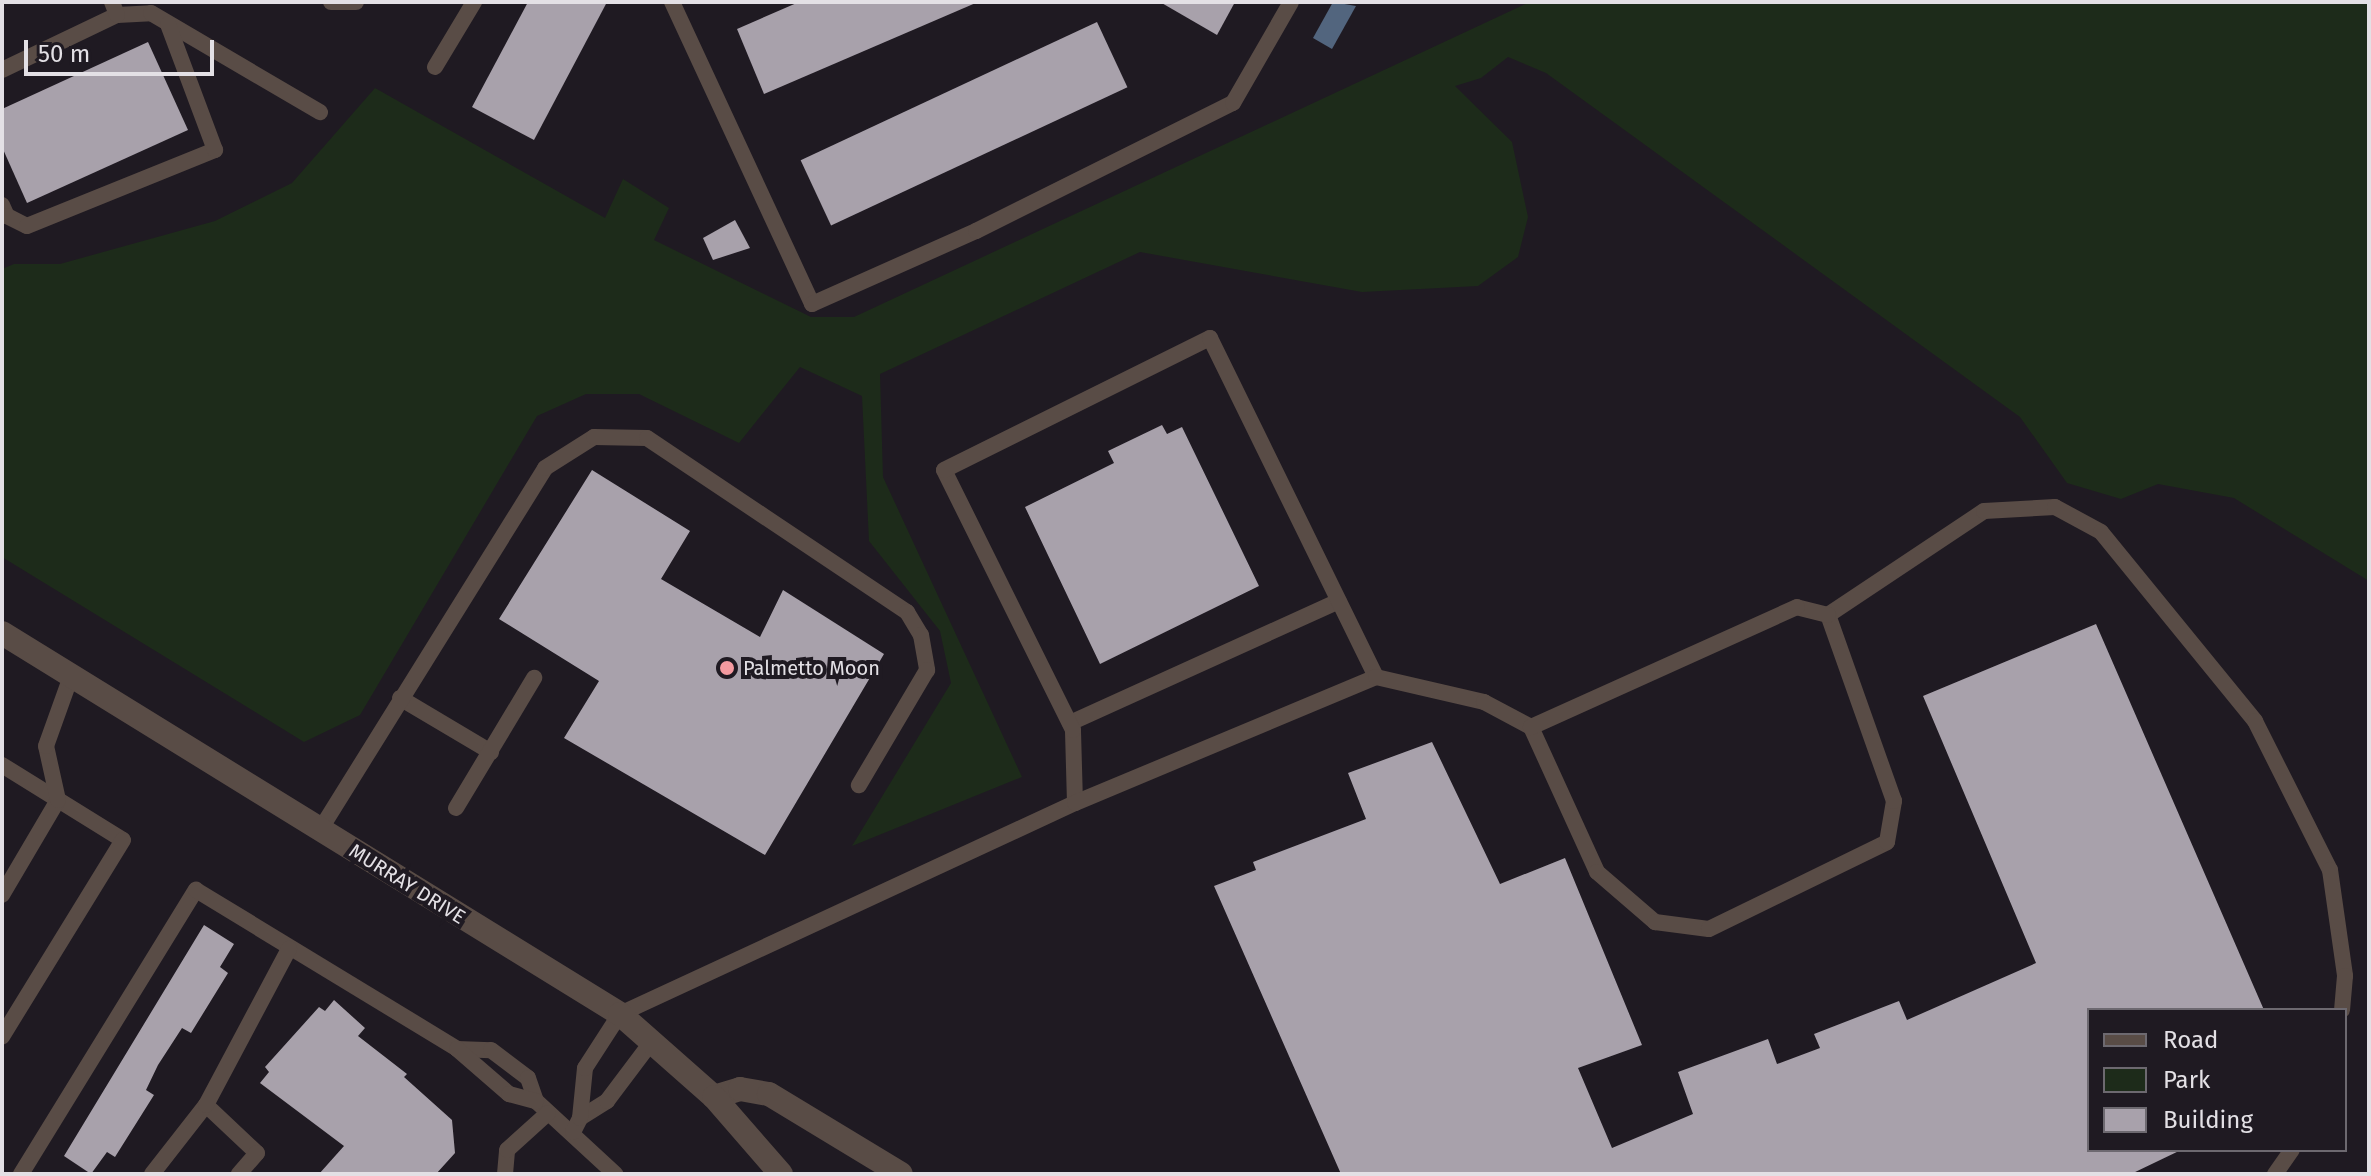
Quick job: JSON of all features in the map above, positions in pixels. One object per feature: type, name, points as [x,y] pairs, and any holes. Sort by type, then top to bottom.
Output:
[{"type":"street","name":"MURRAY DRIVE","points":[[2,633],[620,1014],[714,1097],[781,1174]]},
{"type":"street","points":[[714,1097],[740,1089],[769,1094],[901,1174]]},
{"type":"lane","points":[[331,2],[356,2]]},
{"type":"lane","points":[[435,67],[474,2]]},
{"type":"lane","points":[[672,2],[812,304],[976,231],[1233,103],[1291,2]]},
{"type":"lane","points":[[2,70],[115,8],[151,13],[320,112]]},
{"type":"lane","points":[[2,205],[7,216],[27,226],[215,150],[168,24]]},
{"type":"lane","points":[[1075,803],[1070,723],[944,470],[1210,338],[1376,677]]},
{"type":"lane","points":[[320,830],[545,468],[594,437],[647,438],[907,612],[914,624],[927,670],[859,785]]},
{"type":"lane","points":[[1531,727],[1797,607],[1828,615],[1984,511],[2055,507],[2101,532],[2255,721],[2316,843],[2339,907],[2345,976],[2342,1008]]},
{"type":"lane","points":[[1070,723],[1339,601]]},
{"type":"lane","points":[[577,1125],[585,1068],[620,1014],[1075,803],[1376,677],[1484,702],[1531,727],[1597,872],[1655,922],[1709,929],[1887,842],[1894,801],[1828,615]]},
{"type":"lane","points":[[2,895],[58,800],[46,746],[71,676]]},
{"type":"lane","points":[[456,808],[534,678]]},
{"type":"lane","points":[[400,698],[491,752]]},
{"type":"lane","points":[[2,765],[123,840],[2,1037]]},
{"type":"lane","points":[[21,1174],[196,890],[457,1049],[496,1085],[577,1125],[615,1174]]},
{"type":"lane","points":[[152,1174],[206,1105],[289,949]]},
{"type":"lane","points":[[577,1125],[607,1101],[653,1040]]},
{"type":"lane","points":[[457,1049],[491,1050],[528,1078],[542,1107]]},
{"type":"lane","points":[[496,1085],[510,1064]]},
{"type":"lane","points":[[206,1105],[257,1153],[239,1174]]},
{"type":"lane","points":[[505,1174],[507,1150],[542,1107]]},
{"type":"lane","points":[[2275,1174],[2291,1152]]},
{"type":"green space","points":[[1530,2],[2369,2],[2369,581],[2234,498],[2158,484],[2121,499],[2067,483],[2020,417],[1546,73],[1508,57],[1481,78],[1455,86],[1512,142],[1528,217],[1518,257],[1478,286],[1362,292],[1140,252],[880,374],[883,477],[1022,777],[852,846],[951,683],[940,631],[869,541],[862,396],[800,367],[739,443],[639,394],[586,394],[537,416],[360,715],[304,742],[2,557],[2,269],[14,264],[60,264],[215,221],[292,183],[375,88],[605,218],[623,179],[669,208],[654,240],[811,317],[854,317]]},
{"type":"water","points":[[1333,2],[1356,6],[1332,49],[1313,38]]},
{"type":"building","points":[[528,2],[607,2],[534,140],[472,107]]},
{"type":"building","points":[[799,2],[978,2],[764,94],[737,29]]},
{"type":"building","points":[[1160,2],[1235,2],[1217,35]]},
{"type":"building","points":[[1097,22],[1127,87],[831,225],[801,160]]},
{"type":"building","points":[[148,42],[188,130],[27,203],[2,147],[2,109]]},
{"type":"building","points":[[735,220],[750,248],[713,260],[703,238]]},
{"type":"building","points":[[1162,425],[1167,434],[1182,427],[1259,586],[1100,664],[1025,507],[1114,463],[1108,451]]},
{"type":"building","name":"Palmetto Moon","points":[[592,470],[690,531],[661,579],[760,637],[783,590],[884,654],[765,855],[564,738],[599,681],[499,619]]},
{"type":"building","points":[[2096,624],[2263,1008],[2087,1008],[2087,1152],[2177,1152],[2131,1174],[1341,1174],[1214,886],[1256,870],[1253,862],[1366,819],[1348,773],[1432,742],[1500,884],[1565,858],[1642,1045],[1578,1068],[1612,1148],[1693,1114],[1678,1072],[1768,1039],[1777,1064],[1820,1048],[1814,1034],[1899,1001],[1907,1020],[2036,963],[1923,696]]},
{"type":"building","points":[[204,925],[234,944],[220,967],[228,973],[191,1033],[182,1028],[158,1065],[146,1090],[154,1095],[115,1157],[107,1152],[91,1174],[64,1156]]},
{"type":"building","points":[[334,1000],[365,1028],[358,1036],[407,1074],[404,1077],[452,1120],[455,1153],[436,1174],[319,1174],[344,1146],[260,1083],[269,1072],[265,1067],[319,1007],[325,1011]]},
{"type":"place","name":"Palmetto Moon","points":[[727,668]]}]
